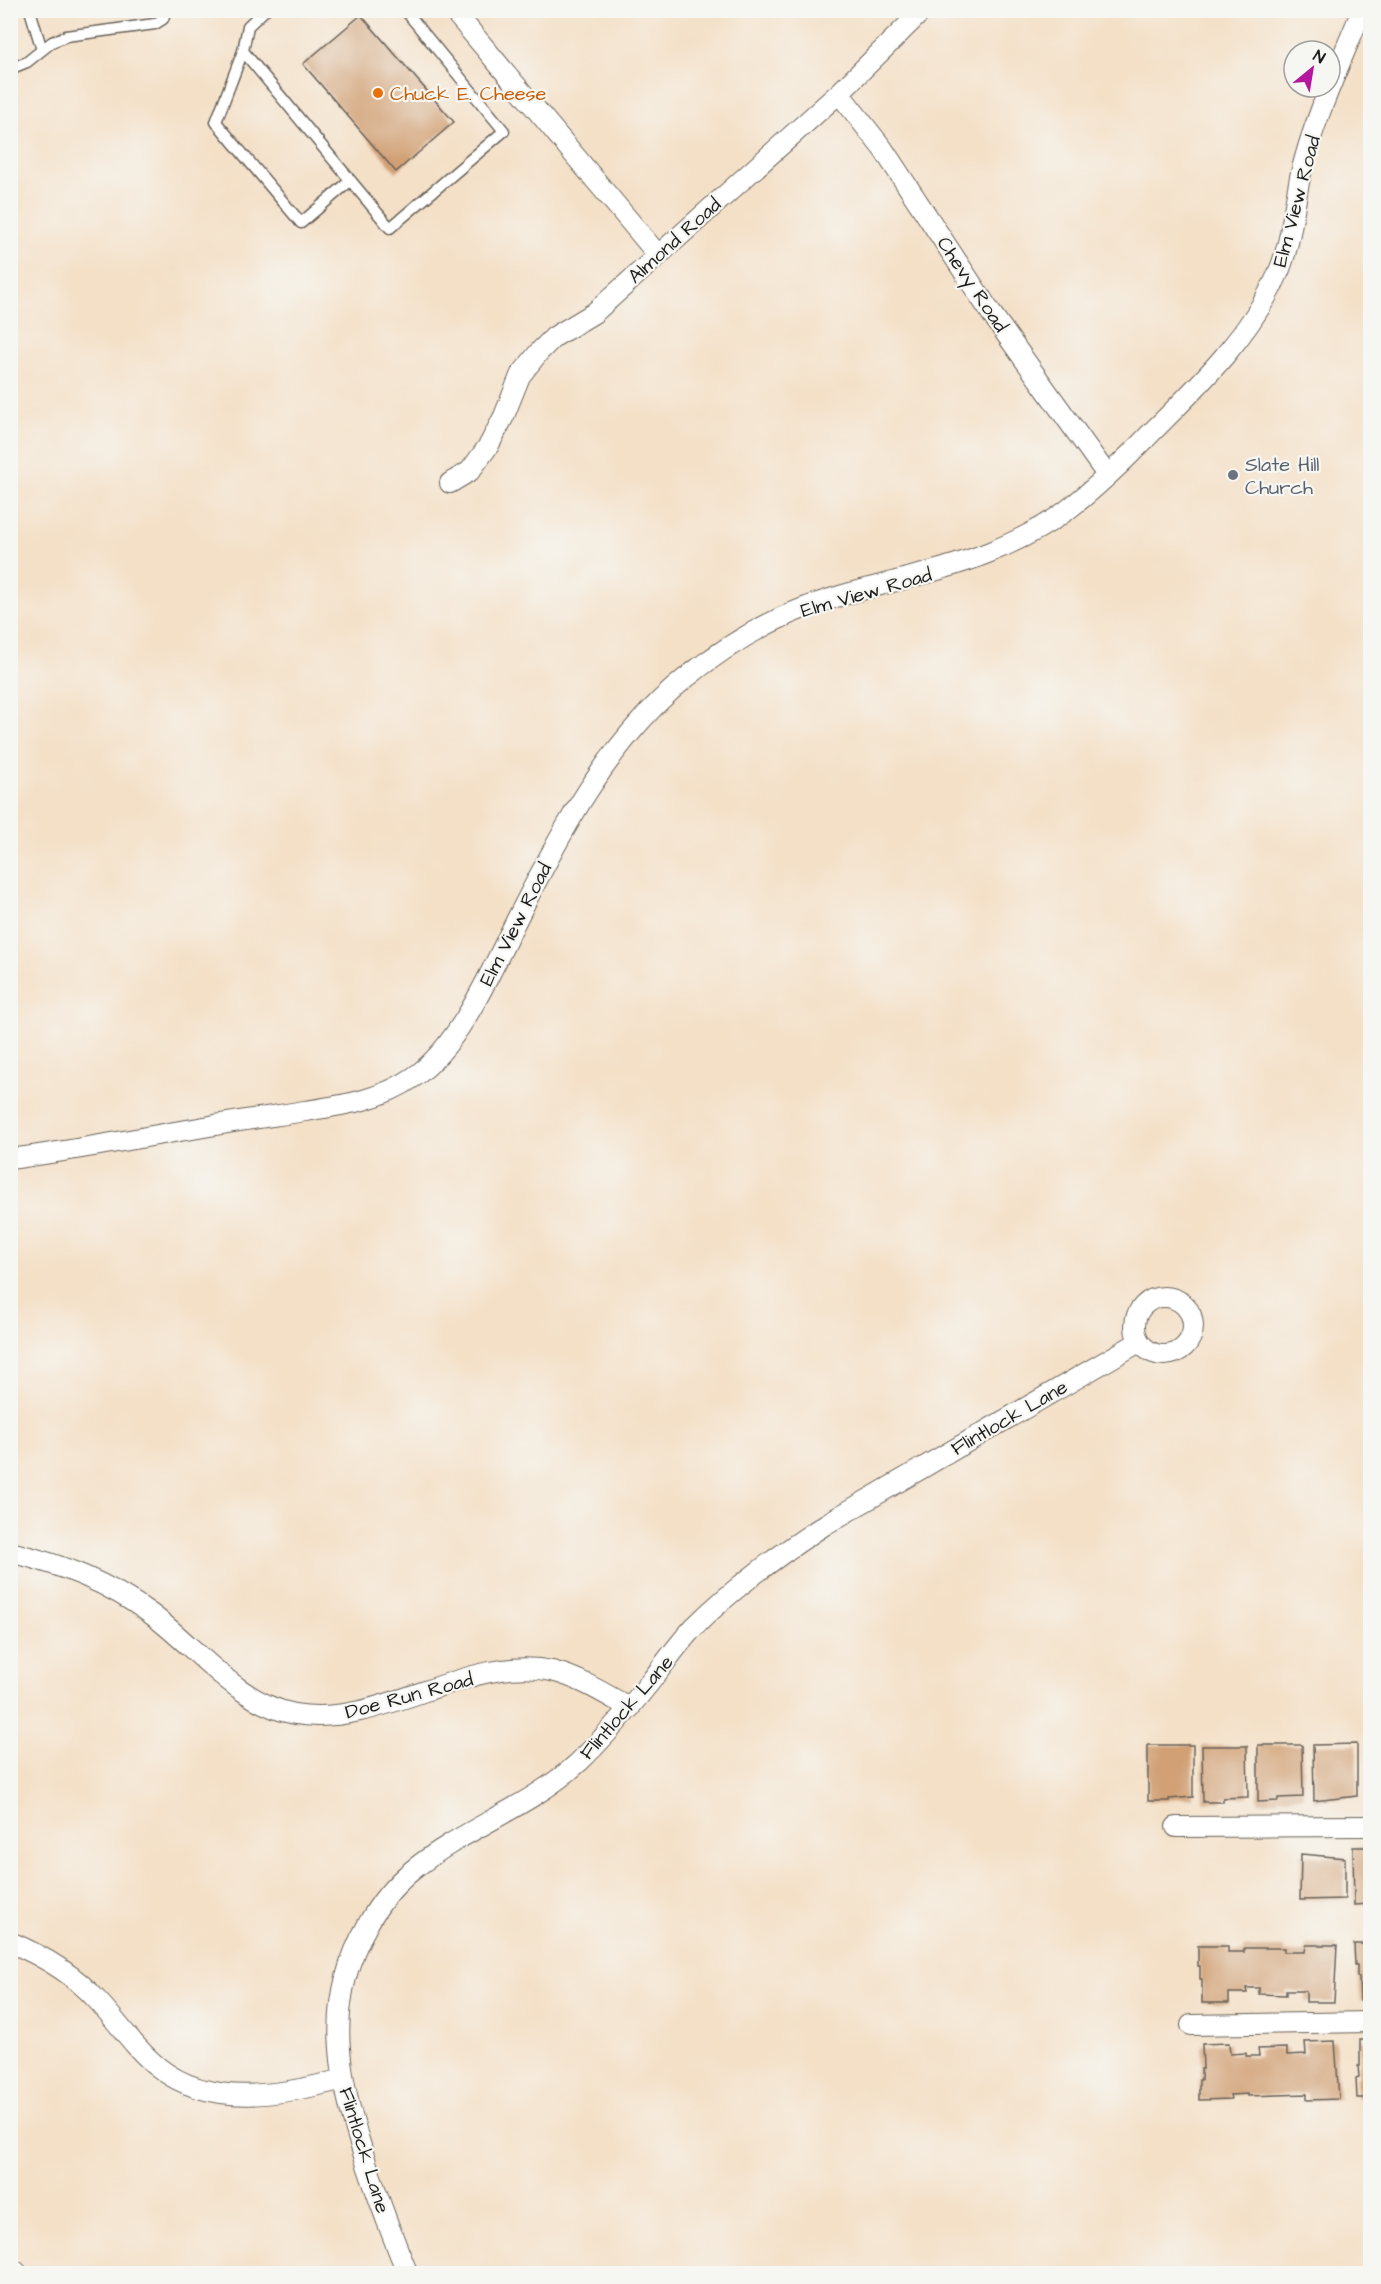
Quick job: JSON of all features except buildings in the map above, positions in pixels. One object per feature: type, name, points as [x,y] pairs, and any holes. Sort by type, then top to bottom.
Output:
[{"type":"street","points":[[453,10],[658,255]]},
{"type":"street","name":"Almond Road","points":[[450,483],[470,471],[489,445],[520,376],[539,352],[554,338],[594,313],[839,93],[923,10]]},
{"type":"street","name":"Elm View Road","points":[[10,1159],[80,1150],[354,1103],[390,1092],[430,1064],[456,1030],[479,994],[540,873],[586,794],[649,713],[678,685],[712,658],[743,638],[802,609],[832,598],[950,567],[991,552],[1035,531],[1066,510],[1107,475],[1192,393],[1229,350],[1261,306],[1278,274],[1286,251],[1301,173],[1312,137],[1362,10]]},
{"type":"street","name":"Chevy Road","points":[[839,93],[883,149],[991,313],[1107,475]]},
{"type":"street","name":"Flintlock Lane","points":[[408,2274],[354,2128],[343,2079],[338,2027],[341,1992],[348,1965],[372,1916],[389,1894],[413,1869],[517,1807],[576,1764],[630,1708],[692,1629],[729,1593],[777,1557],[826,1524],[1139,1342]]},
{"type":"street","name":"Doe Run Road","points":[[10,1552],[83,1574],[118,1592],[152,1615],[248,1694],[270,1706],[293,1714],[318,1717],[352,1713],[496,1671],[527,1668],[552,1671],[576,1679],[630,1708]]},
{"type":"street","points":[[1176,1827],[1371,1826]]},
{"type":"street","points":[[10,1942],[40,1955],[68,1973],[96,1998],[142,2053],[160,2069],[177,2079],[206,2090],[250,2096],[273,2094],[343,2079]]},
{"type":"street","points":[[1191,2025],[1371,2022]]},
{"type":"lane","points":[[30,10],[42,50]]},
{"type":"lane","points":[[10,69],[27,62],[52,42],[66,36],[155,24],[163,19],[166,10]]},
{"type":"lane","points":[[265,10],[248,26],[243,51],[216,122],[301,223],[350,181]]},
{"type":"lane","points":[[243,51],[390,228],[504,131],[405,10]]},
{"type":"place","name":"Chuck E. Cheese","points":[[378,93]]},
{"type":"place","name":"Slate Hill Church","points":[[1233,475]]}]
